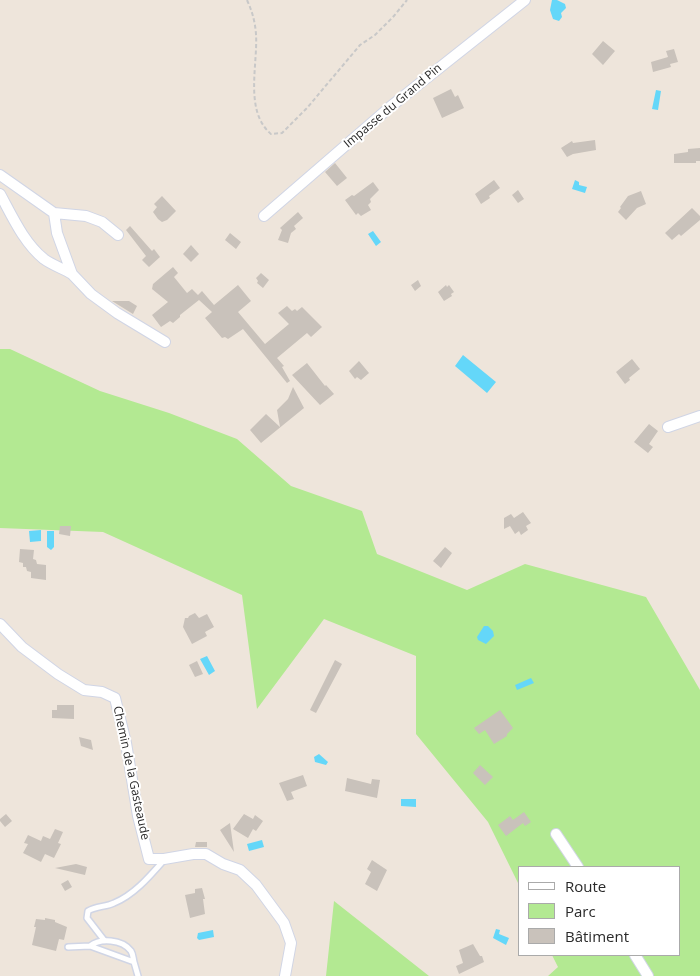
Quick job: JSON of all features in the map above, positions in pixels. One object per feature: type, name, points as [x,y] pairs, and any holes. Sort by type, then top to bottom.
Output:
[{"type":"street","name":"Impasse du Grand Pin","points":[[264,216],[390,107],[525,0]]},
{"type":"street","points":[[0,175],[54,213],[86,216],[102,222],[118,235]]},
{"type":"street","points":[[0,194],[29,243],[45,260],[72,274],[98,299],[117,313],[165,342]]},
{"type":"street","points":[[54,213],[57,233],[72,274]]},
{"type":"street","points":[[668,427],[700,416]]},
{"type":"street","name":"Chemin de la Gasteaude","points":[[0,624],[22,647],[58,674],[84,690],[102,692],[115,698],[126,742],[138,816],[150,859],[164,859]]},
{"type":"street","points":[[556,834],[577,866]]},
{"type":"street","points":[[164,859],[193,854],[206,854],[223,864],[240,870],[256,885],[284,923],[291,943],[285,976]]},
{"type":"street","points":[[636,956],[648,976]]},
{"type":"lane","points":[[104,940],[87,918],[88,911],[92,908],[113,904],[126,896],[143,882],[164,859]]},
{"type":"lane","points":[[90,946],[104,940],[126,946],[132,952],[138,976]]},
{"type":"lane","points":[[68,947],[90,946],[134,962]]},
{"type":"path","points":[[247,0],[254,15],[256,32],[255,105],[263,127],[271,134],[282,133],[307,108],[360,45],[375,35],[407,0]]},
{"type":"green space","points":[[0,349],[10,349],[100,391],[169,413],[237,439],[291,486],[362,511],[377,554],[467,590],[525,564],[646,597],[700,690],[700,976],[548,976],[558,967],[552,956],[680,956],[680,866],[518,866],[518,883],[488,822],[416,734],[416,656],[324,619],[257,709],[242,595],[103,532],[0,528]]},
{"type":"green space","points":[[334,901],[429,976],[326,976]]},
{"type":"water","points":[[552,0],[565,4],[566,8],[561,13],[562,17],[559,21],[553,19],[550,10]]},
{"type":"water","points":[[656,90],[661,91],[658,110],[652,109]]},
{"type":"water","points":[[575,180],[579,182],[579,185],[587,187],[585,193],[572,189]]},
{"type":"water","points":[[373,231],[381,242],[376,246],[368,234]]},
{"type":"water","points":[[463,355],[496,382],[487,393],[455,366]]},
{"type":"water","points":[[41,530],[41,541],[30,542],[29,531]]},
{"type":"water","points":[[47,531],[54,531],[54,547],[51,550],[47,547]]},
{"type":"water","points":[[484,626],[488,626],[493,631],[494,636],[486,644],[478,640],[477,637]]},
{"type":"water","points":[[207,656],[215,671],[209,675],[200,659]]},
{"type":"water","points":[[531,678],[534,683],[517,690],[515,685]]},
{"type":"water","points":[[319,754],[328,762],[326,765],[315,762],[314,757]]},
{"type":"water","points":[[401,799],[416,799],[416,807],[401,806]]},
{"type":"water","points":[[262,840],[264,847],[249,851],[247,844]]},
{"type":"water","points":[[496,929],[500,930],[499,934],[509,938],[506,945],[493,938]]},
{"type":"water","points":[[213,930],[214,937],[199,940],[197,938],[198,933]]},
{"type":"building","points":[[603,41],[615,51],[603,65],[592,54]]},
{"type":"building","points":[[674,49],[678,62],[670,64],[671,67],[653,72],[651,62],[668,57],[666,51]]},
{"type":"building","points":[[451,89],[455,97],[458,95],[464,108],[442,118],[433,98]]},
{"type":"building","points":[[595,140],[596,150],[573,154],[567,157],[561,148],[572,141],[573,143]]},
{"type":"building","points":[[700,148],[700,161],[696,161],[696,163],[674,163],[674,154],[688,152],[688,149]]},
{"type":"building","points":[[335,163],[347,178],[337,186],[325,172]]},
{"type":"building","points":[[494,180],[500,188],[481,204],[475,194]]},
{"type":"building","points":[[373,182],[379,190],[370,199],[371,202],[368,205],[371,210],[361,216],[358,213],[356,215],[345,200],[352,195],[354,196]]},
{"type":"building","points":[[518,190],[524,199],[518,203],[512,195]]},
{"type":"building","points":[[641,191],[646,204],[637,208],[626,220],[618,212],[620,207],[628,196]]},
{"type":"building","points":[[162,196],[176,211],[167,220],[162,222],[153,212],[157,207],[154,204]]},
{"type":"building","points":[[692,208],[700,216],[700,220],[681,236],[679,234],[672,240],[665,233]]},
{"type":"building","points":[[298,212],[303,218],[294,226],[296,229],[291,233],[288,243],[278,240],[282,230],[280,228]]},
{"type":"building","points":[[130,226],[152,251],[154,249],[160,257],[149,267],[142,260],[146,256],[126,230]]},
{"type":"building","points":[[230,233],[241,242],[236,249],[225,240]]},
{"type":"building","points":[[191,245],[199,254],[191,262],[183,254]]},
{"type":"building","points":[[173,267],[178,273],[174,277],[187,293],[192,289],[198,295],[202,291],[214,305],[238,285],[251,301],[238,312],[265,344],[289,324],[278,313],[287,306],[292,311],[295,309],[297,311],[302,307],[322,327],[311,337],[307,333],[277,358],[284,366],[282,367],[290,381],[287,383],[243,329],[228,339],[222,338],[205,318],[212,312],[199,300],[173,323],[170,321],[161,327],[152,315],[168,302],[152,289],[153,284]]},
{"type":"building","points":[[261,273],[269,280],[263,288],[257,283],[256,278]]},
{"type":"building","points":[[418,280],[421,286],[415,291],[411,285]]},
{"type":"building","points":[[446,285],[447,287],[449,285],[454,292],[451,294],[452,296],[444,301],[438,292]]},
{"type":"building","points":[[112,301],[129,301],[137,306],[133,314]]},
{"type":"building","points":[[632,359],[640,369],[625,384],[616,372]]},
{"type":"building","points":[[359,361],[369,373],[361,380],[357,377],[355,379],[349,371]]},
{"type":"building","points":[[307,363],[325,386],[334,394],[320,405],[292,375]]},
{"type":"building","points":[[293,387],[304,408],[261,443],[250,430],[266,414],[280,427],[277,410],[288,399]]},
{"type":"building","points":[[649,424],[658,431],[649,444],[653,447],[648,453],[634,442]]},
{"type":"building","points":[[523,512],[531,523],[526,526],[528,530],[521,535],[519,531],[515,534],[510,526],[504,529],[504,518],[511,514],[514,518]]},
{"type":"building","points":[[60,526],[71,526],[70,536],[59,534]]},
{"type":"building","points":[[445,547],[452,553],[441,568],[433,561]]},
{"type":"building","points":[[20,549],[34,550],[33,559],[36,560],[37,564],[46,565],[46,580],[31,578],[31,572],[27,571],[26,567],[23,567],[23,563],[19,562]]},
{"type":"building","points":[[195,613],[199,618],[207,614],[214,627],[205,632],[207,636],[192,644],[183,627],[185,618]]},
{"type":"building","points":[[335,660],[342,664],[316,713],[310,710]]},
{"type":"building","points":[[197,661],[203,674],[195,677],[189,665]]},
{"type":"building","points":[[57,705],[74,705],[74,719],[52,718],[52,710],[57,710]]},
{"type":"building","points":[[500,710],[513,728],[507,736],[494,744],[485,730],[479,734],[474,728]]},
{"type":"building","points":[[79,737],[91,740],[93,750],[81,746]]},
{"type":"building","points":[[480,765],[493,777],[485,785],[473,773]]},
{"type":"building","points":[[303,775],[307,786],[291,792],[294,799],[287,801],[279,783]]},
{"type":"building","points":[[347,778],[371,784],[372,779],[380,780],[377,798],[345,791]]},
{"type":"building","points":[[524,812],[531,822],[525,826],[523,823],[506,836],[498,825],[510,816],[513,820]]},
{"type":"building","points":[[6,814],[12,821],[5,827],[0,819]]},
{"type":"building","points":[[244,814],[253,819],[255,815],[263,821],[256,831],[253,829],[248,838],[233,829]]},
{"type":"building","points":[[230,823],[234,852],[220,830]]},
{"type":"building","points":[[55,829],[63,832],[58,843],[61,844],[54,858],[45,854],[41,862],[23,853],[28,844],[24,843],[28,835],[41,841],[43,836],[50,839]]},
{"type":"building","points":[[196,842],[207,842],[207,847],[195,847]]},
{"type":"building","points":[[372,860],[387,870],[377,891],[365,884],[371,872],[367,869]]},
{"type":"building","points":[[76,864],[87,867],[85,875],[55,868]]},
{"type":"building","points":[[68,880],[72,887],[65,891],[61,884]]},
{"type":"building","points":[[202,888],[205,899],[203,899],[205,914],[190,918],[185,895],[195,893],[195,889]]},
{"type":"building","points":[[45,918],[55,920],[55,922],[67,927],[64,940],[59,939],[56,951],[32,945],[36,919],[45,920]]},
{"type":"building","points":[[473,944],[484,962],[459,974],[456,966],[463,963],[459,950]]}]
